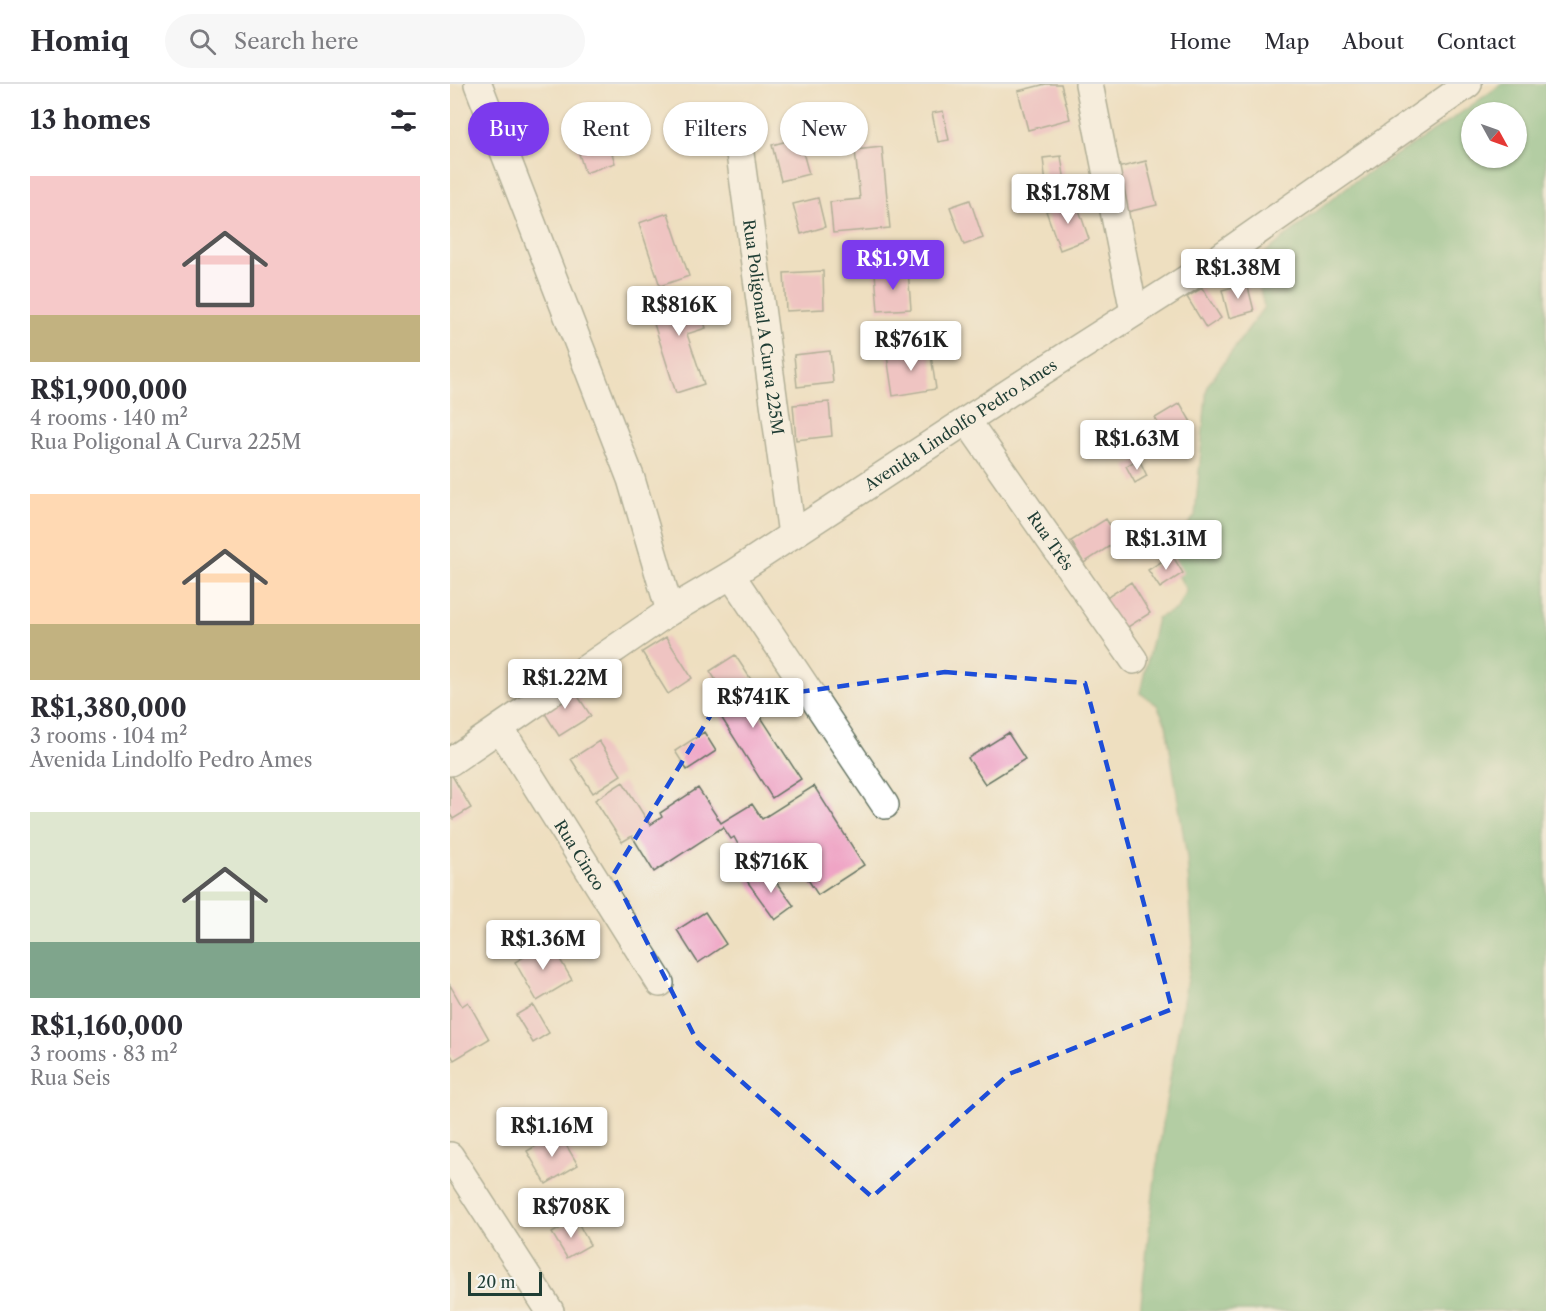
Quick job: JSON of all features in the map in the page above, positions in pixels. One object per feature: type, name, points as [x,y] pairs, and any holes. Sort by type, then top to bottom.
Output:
[{"type":"street","points":[[478,84],[631,479],[670,611]]},
{"type":"street","points":[[1089,84],[1134,312]]},
{"type":"street","name":"Avenida Lindolfo Pedro Ames","points":[[450,762],[670,611],[731,575],[1209,265],[1468,84]]},
{"type":"street","name":"Rua Poligonal A Curva 225M","points":[[740,156],[792,535]]},
{"type":"street","name":"Rua Três","points":[[967,421],[1134,660]]},
{"type":"street","points":[[731,575],[885,805]]},
{"type":"street","name":"Rua Cinco","points":[[500,728],[660,983]]},
{"type":"street","points":[[450,1156],[550,1311]]},
{"type":"highlighted area","points":[[945,672],[1085,683],[1172,1009],[1009,1074],[872,1197],[698,1043],[613,875],[718,703]]},
{"type":"green space","points":[[1502,84],[1546,84],[1546,1311],[1140,1311],[1166,1102],[1193,944],[1187,858],[1166,724],[1157,705],[1140,693],[1157,618],[1177,609],[1186,590],[1176,571],[1170,551],[1195,516],[1207,386],[1264,307],[1254,262],[1353,182],[1461,113],[1461,168],[1527,168],[1527,102],[1476,102]]},
{"type":"building","points":[[1046,84],[1061,84],[1070,119],[1028,130],[1018,91]]},
{"type":"building","points":[[943,111],[949,140],[938,142],[932,113]]},
{"type":"building","points":[[780,143],[780,156],[804,156],[809,174],[781,181],[772,145]]},
{"type":"building","points":[[882,147],[890,228],[833,233],[830,202],[860,199],[856,156],[868,156],[868,149]]},
{"type":"building","points":[[580,156],[613,156],[615,163],[585,173]]},
{"type":"building","points":[[1061,156],[1065,182],[1046,185],[1043,158]]},
{"type":"building","points":[[1146,161],[1157,205],[1127,212],[1117,168]]},
{"type":"building","points":[[818,198],[825,227],[801,234],[793,204]]},
{"type":"building","points":[[970,200],[983,238],[964,245],[950,207]]},
{"type":"building","points":[[1076,201],[1089,239],[1060,250],[1046,211]]},
{"type":"building","points":[[668,213],[689,276],[660,286],[639,223]]},
{"type":"building","points":[[908,270],[911,309],[878,311],[875,273]]},
{"type":"building","points":[[823,271],[824,309],[786,311],[784,273]]},
{"type":"building","points":[[1247,283],[1254,311],[1229,318],[1222,290]]},
{"type":"building","points":[[1202,288],[1221,318],[1206,328],[1187,297]]},
{"type":"building","points":[[694,289],[706,328],[687,334],[704,384],[676,393],[648,305]]},
{"type":"building","points":[[930,349],[936,389],[893,396],[887,356]]},
{"type":"building","points":[[830,351],[833,383],[797,387],[794,355]]},
{"type":"building","points":[[829,402],[832,436],[796,440],[793,405]]},
{"type":"building","points":[[1180,403],[1191,422],[1166,437],[1155,418]]},
{"type":"building","points":[[1139,459],[1147,476],[1135,483],[1126,466]]},
{"type":"building","points":[[1106,519],[1119,540],[1084,563],[1071,541]]},
{"type":"building","points":[[1172,555],[1183,573],[1160,588],[1148,570]]},
{"type":"building","points":[[1131,582],[1150,613],[1120,632],[1100,602]]},
{"type":"building","points":[[666,637],[692,678],[668,694],[642,652]]},
{"type":"building","points":[[735,655],[756,687],[746,694],[801,779],[772,798],[718,712],[731,704],[710,671]]},
{"type":"building","points":[[570,684],[591,716],[559,736],[539,704]]},
{"type":"building","points":[[704,732],[716,751],[687,770],[675,751]]},
{"type":"building","points":[[1008,733],[1025,759],[985,784],[968,758]]},
{"type":"building","points":[[599,741],[621,775],[593,793],[571,759]]},
{"type":"building","points":[[450,772],[471,808],[453,819],[450,814]]},
{"type":"building","points":[[623,782],[650,825],[662,817],[660,813],[698,788],[721,823],[752,804],[762,819],[814,786],[864,865],[818,895],[790,852],[753,872],[734,837],[731,839],[723,827],[654,872],[632,836],[622,842],[595,800]]},
{"type":"building","points":[[767,870],[794,906],[775,920],[747,881]]},
{"type":"building","points":[[705,912],[726,944],[698,963],[677,930]]},
{"type":"building","points":[[550,942],[572,980],[537,1001],[515,962]]},
{"type":"building","points":[[450,985],[462,1006],[468,1002],[489,1039],[454,1060],[450,1053]]},
{"type":"building","points":[[533,1005],[549,1033],[533,1043],[516,1015]]},
{"type":"building","points":[[559,1133],[578,1165],[546,1184],[527,1151]]},
{"type":"building","points":[[576,1219],[590,1245],[567,1258],[552,1233]]}]
